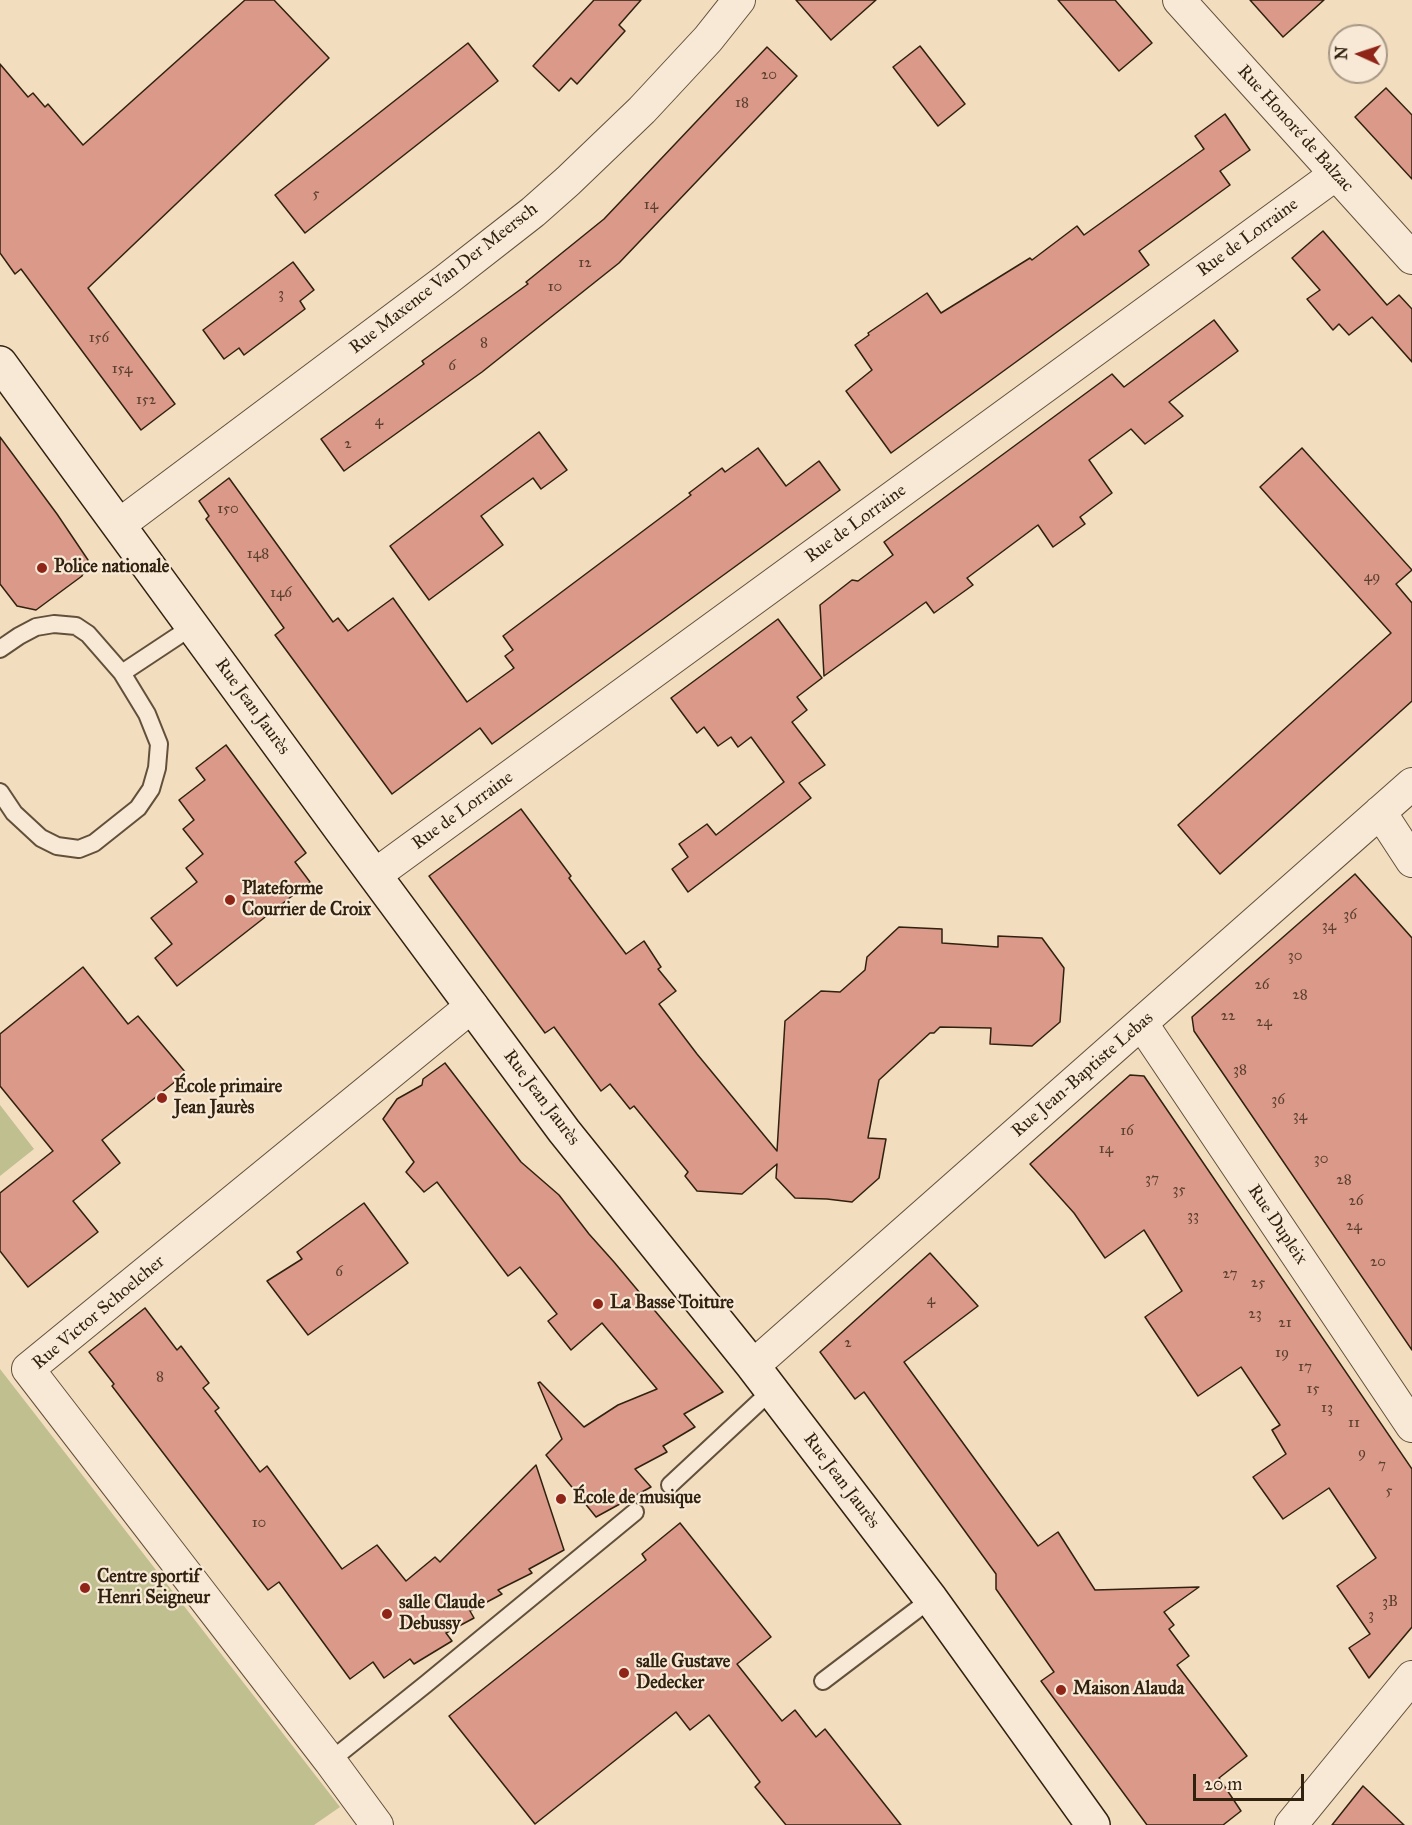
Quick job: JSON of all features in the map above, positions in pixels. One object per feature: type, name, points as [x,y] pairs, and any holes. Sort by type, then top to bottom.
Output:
[{"type":"main road","name":"Rue Jean Jaurès","points":[[0,363],[472,1006],[592,1166],[762,1378],[931,1599],[1093,1825]]},
{"type":"street","name":"Rue Maxence Van Der Meersch","points":[[119,525],[437,287],[533,212],[649,102],[708,39],[739,0]]},
{"type":"street","name":"Rue Honoré de Balzac","points":[[1180,1],[1412,258]]},
{"type":"street","name":"Rue de Lorraine","points":[[375,875],[1336,174]]},
{"type":"street","name":"Rue Jean-Baptiste Lebas","points":[[762,1378],[1142,1024],[1412,784]]},
{"type":"street","points":[[1380,812],[1412,861]]},
{"type":"street","name":"Rue Victor Schoelcher","points":[[377,1825],[28,1369],[472,1006]]},
{"type":"street","name":"Rue Dupleix","points":[[1142,1024],[1401,1387],[1412,1426]]},
{"type":"street","points":[[1291,1825],[1412,1677]]},
{"type":"lane","points":[[0,650],[18,636],[36,627],[54,624],[76,626],[87,634],[122,673],[147,714],[159,744],[157,768],[151,789],[138,808],[94,843],[79,849],[57,846],[41,838],[14,813],[0,792]]},
{"type":"lane","points":[[122,673],[193,626]]},
{"type":"lane","points":[[670,1485],[762,1378]]},
{"type":"lane","points":[[330,1761],[635,1512]]},
{"type":"lane","points":[[823,1681],[931,1599]]},
{"type":"green space","points":[[0,1105],[34,1149],[0,1176]]},
{"type":"green space","name":"Centre sportif Henri Seigneur","points":[[0,1369],[340,1807],[314,1825],[0,1825]]},
{"type":"building","points":[[245,0],[274,0],[329,58],[88,288],[175,404],[141,430],[21,269],[15,274],[0,253],[0,64],[28,97],[33,93],[45,107],[48,104],[83,145]]},
{"type":"building","points":[[594,0],[641,0],[619,25],[625,31],[577,84],[571,78],[559,91],[533,66]]},
{"type":"building","points":[[796,0],[876,0],[831,40]]},
{"type":"building","points":[[1058,0],[1115,0],[1152,43],[1119,71]]},
{"type":"building","points":[[1250,0],[1324,0],[1283,37]]},
{"type":"building","points":[[468,43],[498,81],[305,233],[275,195]]},
{"type":"building","points":[[920,46],[965,104],[938,126],[893,67]]},
{"type":"building","points":[[767,47],[797,76],[619,263],[482,372],[344,471],[321,439],[424,364],[422,361],[528,284],[526,282],[604,219]]},
{"type":"building","points":[[1386,88],[1412,115],[1412,179],[1355,117]]},
{"type":"building","points":[[1225,114],[1250,150],[1220,171],[1230,185],[1139,251],[1149,265],[891,453],[846,391],[872,370],[855,345],[869,335],[868,333],[927,293],[941,313],[1030,258],[1032,260],[1077,226],[1084,235],[1204,149],[1195,136]]},
{"type":"building","points":[[1323,231],[1387,305],[1399,295],[1412,309],[1412,362],[1372,317],[1349,335],[1339,324],[1333,330],[1307,299],[1320,290],[1292,258]]},
{"type":"building","points":[[293,262],[314,290],[300,301],[305,309],[244,355],[239,348],[224,359],[203,330]]},
{"type":"building","points":[[1214,320],[1238,351],[1169,402],[1183,416],[1145,444],[1131,429],[1089,460],[1112,493],[1080,517],[1085,524],[1053,547],[1038,525],[967,578],[973,585],[934,613],[926,602],[824,676],[820,605],[852,580],[858,581],[893,555],[884,542],[1112,374],[1124,387]]},
{"type":"building","points":[[539,432],[567,470],[541,489],[533,478],[481,516],[503,545],[429,600],[390,546]]},
{"type":"building","name":"Police nationale","points":[[0,437],[88,560],[82,576],[36,610],[17,606],[0,584]]},
{"type":"building","points":[[758,448],[786,486],[819,461],[840,490],[492,744],[480,728],[392,794],[275,635],[284,628],[206,519],[209,516],[199,501],[229,478],[333,622],[338,618],[348,631],[393,598],[467,702],[514,668],[505,656],[513,650],[503,636],[691,495],[689,493],[722,468],[725,472]]},
{"type":"building","points":[[1302,448],[1412,570],[1396,584],[1412,603],[1412,701],[1220,874],[1178,825],[1391,633],[1260,487]]},
{"type":"building","points":[[778,619],[822,678],[797,697],[807,710],[792,722],[825,765],[799,783],[811,798],[688,892],[672,869],[688,857],[679,844],[707,824],[716,835],[784,782],[751,737],[738,747],[731,737],[718,746],[704,727],[697,733],[671,698]]},
{"type":"building","name":"Plateforme Courrier de Croix","points":[[226,745],[306,853],[295,862],[310,882],[177,986],[155,958],[172,944],[151,918],[197,882],[186,868],[203,854],[183,829],[194,820],[179,800],[205,780],[196,768]]},
{"type":"building","points":[[521,809],[626,954],[644,941],[661,967],[658,969],[676,991],[659,1004],[777,1151],[785,1021],[821,991],[840,992],[865,970],[867,957],[899,927],[942,929],[942,943],[998,947],[998,936],[1042,938],[1064,968],[1060,1022],[1032,1046],[990,1044],[991,1028],[940,1027],[934,1033],[930,1033],[879,1080],[868,1138],[886,1139],[879,1178],[852,1202],[795,1198],[776,1178],[777,1164],[742,1194],[697,1191],[685,1176],[688,1172],[634,1106],[630,1109],[610,1084],[601,1091],[554,1027],[545,1033],[429,876]]},
{"type":"building","points":[[1355,874],[1412,938],[1412,1350],[1194,1031],[1192,1017]]},
{"type":"building","points":[[83,967],[128,1024],[138,1016],[186,1073],[102,1140],[120,1163],[73,1201],[98,1232],[28,1287],[0,1251],[0,1193],[53,1151],[0,1086],[0,1034]]},
{"type":"building","points":[[445,1063],[521,1162],[559,1195],[589,1234],[723,1392],[684,1414],[695,1427],[663,1446],[667,1452],[635,1469],[651,1487],[596,1517],[546,1455],[562,1439],[538,1383],[540,1382],[584,1427],[618,1405],[657,1389],[602,1323],[571,1350],[548,1321],[557,1314],[520,1267],[508,1276],[437,1182],[424,1192],[406,1172],[414,1162],[383,1119],[397,1099],[422,1085],[423,1079]]},
{"type":"building","points":[[1130,1075],[1144,1076],[1412,1469],[1412,1627],[1369,1678],[1349,1648],[1370,1634],[1337,1586],[1376,1558],[1329,1488],[1283,1519],[1253,1477],[1286,1454],[1272,1430],[1280,1425],[1241,1367],[1198,1396],[1145,1317],[1182,1291],[1144,1230],[1105,1258],[1074,1213],[1030,1164]]},
{"type":"building","points":[[364,1203],[408,1263],[308,1335],[267,1281],[302,1259],[297,1252]]},
{"type":"building","points":[[930,1253],[978,1306],[904,1362],[1038,1546],[1058,1532],[1095,1590],[1199,1587],[1164,1612],[1174,1625],[1169,1629],[1189,1656],[1177,1665],[1247,1756],[1219,1778],[1241,1811],[1223,1825],[1147,1825],[1041,1681],[1054,1672],[996,1589],[996,1574],[864,1392],[855,1399],[820,1352]]},
{"type":"building","points":[[145,1308],[177,1350],[181,1346],[209,1383],[203,1388],[219,1408],[215,1411],[260,1472],[267,1466],[342,1569],[377,1545],[406,1581],[435,1557],[440,1562],[536,1465],[564,1550],[529,1569],[532,1573],[498,1590],[502,1594],[470,1611],[474,1618],[446,1633],[452,1641],[414,1664],[410,1659],[384,1678],[373,1662],[350,1679],[279,1582],[268,1590],[112,1386],[114,1384],[89,1352]]},
{"type":"building","name":"salle Gustave Dedecker","points":[[680,1523],[771,1637],[737,1664],[782,1721],[795,1710],[816,1737],[825,1729],[901,1825],[786,1825],[755,1787],[760,1782],[709,1715],[690,1730],[676,1712],[535,1824],[449,1716],[646,1560],[642,1554]]},
{"type":"building","points":[[1363,1786],[1404,1825],[1332,1825]]},
{"type":"place","name":"Police nationale","points":[[42,568]]},
{"type":"place","name":"Plateforme Courrier de Croix","points":[[230,900]]},
{"type":"place","name":"École primaire Jean Jaurès","points":[[162,1098]]},
{"type":"place","name":"La Basse Toiture","points":[[598,1304]]},
{"type":"place","name":"École de musique","points":[[561,1499]]},
{"type":"place","name":"Centre sportif Henri Seigneur","points":[[85,1588]]},
{"type":"place","name":"salle Claude Debussy","points":[[387,1614]]},
{"type":"place","name":"salle Gustave Dedecker","points":[[624,1673]]},
{"type":"place","name":"Maison Alauda","points":[[1061,1690]]}]
